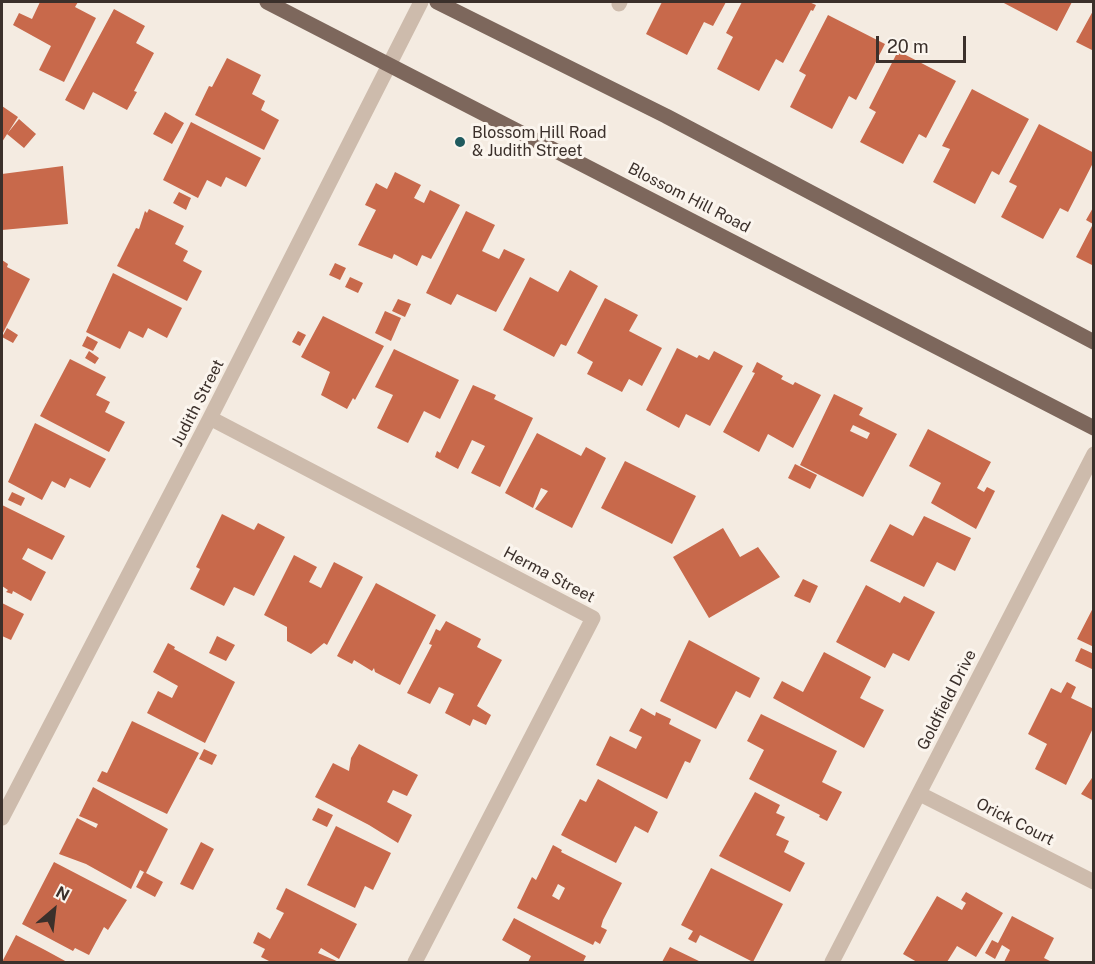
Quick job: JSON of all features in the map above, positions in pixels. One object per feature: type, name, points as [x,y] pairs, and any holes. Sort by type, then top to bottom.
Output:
[{"type":"main road","name":"Blossom Hill Road","points":[[267,2],[1094,428]]},
{"type":"main road","points":[[437,2],[666,116],[1094,342]]},
{"type":"street","name":"Judith Street","points":[[2,818],[210,418],[421,2]]},
{"type":"street","name":"Herma Street","points":[[210,418],[593,618],[415,963]]},
{"type":"street","name":"Goldfield Drive","points":[[832,963],[1094,454]]},
{"type":"street","name":"Orick Court","points":[[920,794],[1094,882]]},
{"type":"building","points":[[40,2],[78,2],[75,7],[96,18],[64,82],[39,70],[51,46],[13,25],[19,13],[32,19]]},
{"type":"building","points":[[662,2],[726,2],[713,26],[704,22],[687,55],[646,34]]},
{"type":"building","points":[[742,2],[809,2],[816,5],[813,11],[811,10],[783,63],[776,59],[759,91],[717,69],[733,37],[726,33]]},
{"type":"building","points":[[1002,2],[1072,2],[1057,31]]},
{"type":"building","points":[[114,9],[145,26],[136,43],[154,53],[134,91],[137,92],[127,110],[93,92],[84,110],[65,100]]},
{"type":"building","points":[[1094,9],[1094,51],[1076,42]]},
{"type":"building","points":[[828,15],[885,44],[856,100],[849,96],[832,129],[790,107],[806,75],[799,71]]},
{"type":"building","points":[[898,51],[956,81],[926,138],[919,134],[903,164],[860,142],[876,112],[869,108]]},
{"type":"building","points":[[227,58],[261,75],[252,94],[265,101],[261,110],[279,120],[264,150],[195,115],[209,86],[212,87]]},
{"type":"building","points":[[972,89],[1029,119],[999,175],[992,171],[975,204],[933,182],[950,149],[942,146]]},
{"type":"building","points":[[2,106],[18,117],[2,142]]},
{"type":"building","points":[[165,112],[184,123],[172,144],[153,134]]},
{"type":"building","points":[[19,119],[36,134],[24,148],[7,134]]},
{"type":"building","points":[[191,122],[261,158],[246,187],[226,177],[221,187],[207,180],[198,198],[163,180]]},
{"type":"building","points":[[1039,124],[1094,153],[1094,161],[1068,212],[1060,208],[1043,239],[1001,217],[1017,186],[1009,182]]},
{"type":"building","points":[[63,166],[68,224],[2,230],[2,174]]},
{"type":"building","points":[[395,172],[421,185],[414,198],[424,203],[430,190],[460,205],[431,259],[422,255],[417,266],[394,254],[392,259],[358,245],[376,210],[365,205],[376,183],[387,189]]},
{"type":"building","points":[[179,192],[191,198],[186,210],[173,203]]},
{"type":"building","points":[[1094,206],[1094,266],[1076,257],[1093,224],[1086,220]]},
{"type":"building","points":[[149,209],[184,226],[175,244],[188,251],[183,261],[202,271],[187,301],[117,266],[136,228],[139,229],[145,211],[147,213]]},
{"type":"building","points":[[466,211],[495,225],[482,251],[499,259],[504,249],[525,259],[496,312],[457,294],[451,305],[426,293]]},
{"type":"building","points":[[2,260],[8,264],[7,267],[30,279],[2,335]]},
{"type":"building","points":[[335,263],[346,268],[340,280],[329,275]]},
{"type":"building","points":[[570,270],[598,286],[566,346],[561,344],[554,357],[503,330],[530,277],[558,292]]},
{"type":"building","points":[[113,273],[182,308],[167,338],[148,328],[143,338],[129,331],[120,349],[86,332]]},
{"type":"building","points":[[350,277],[363,283],[358,293],[345,287]]},
{"type":"building","points":[[605,298],[638,315],[629,331],[662,348],[642,386],[629,379],[622,392],[587,374],[593,362],[577,353]]},
{"type":"building","points":[[398,299],[411,304],[405,317],[392,311]]},
{"type":"building","points":[[385,311],[401,318],[391,341],[375,333]]},
{"type":"building","points":[[323,316],[384,346],[355,400],[353,398],[347,409],[321,395],[330,372],[301,357]]},
{"type":"building","points":[[7,328],[18,335],[13,343],[2,337]]},
{"type":"building","points":[[298,331],[306,335],[300,346],[292,342]]},
{"type":"building","points":[[87,336],[98,342],[93,351],[82,346]]},
{"type":"building","points":[[677,348],[697,358],[699,355],[709,360],[714,351],[743,366],[710,426],[686,414],[679,428],[646,410]]},
{"type":"building","points":[[394,349],[459,380],[440,419],[424,411],[408,443],[377,428],[393,395],[375,387]]},
{"type":"building","points":[[89,351],[99,358],[95,364],[85,358]]},
{"type":"building","points":[[70,359],[106,377],[96,395],[110,402],[105,412],[125,422],[109,452],[40,416]]},
{"type":"building","points":[[757,362],[783,376],[781,379],[793,385],[795,382],[821,395],[793,448],[768,434],[759,452],[723,432],[755,373],[752,372]]},
{"type":"building","points":[[473,385],[496,395],[494,399],[533,418],[500,487],[471,473],[485,446],[472,440],[458,469],[435,457],[437,451],[440,453]]},
{"type":"building","points":[[834,394],[863,408],[859,415],[897,434],[863,497],[800,465]],"holes":[[[853,425],[870,433],[867,439],[850,431]]]},
{"type":"building","points":[[35,423],[106,459],[90,488],[70,478],[65,488],[52,481],[42,500],[8,482]]},
{"type":"building","points":[[928,429],[991,462],[977,488],[984,492],[987,487],[995,491],[976,529],[931,503],[941,483],[909,466]]},
{"type":"building","points":[[537,433],[581,456],[586,447],[606,458],[572,528],[535,509],[548,491],[541,488],[533,508],[505,493]]},
{"type":"building","points":[[625,461],[696,496],[672,544],[601,508]]},
{"type":"building","points":[[795,464],[817,475],[810,489],[788,478]]},
{"type":"building","points":[[12,492],[25,498],[21,506],[8,500]]},
{"type":"building","points":[[2,505],[65,536],[52,560],[28,548],[22,559],[46,572],[31,601],[13,591],[12,594],[6,592],[8,590],[2,586]]},
{"type":"building","points":[[222,514],[254,530],[258,523],[285,537],[254,596],[234,587],[224,606],[190,589],[200,569],[196,567]]},
{"type":"building","points":[[924,516],[971,538],[955,571],[937,562],[924,587],[870,561],[890,524],[913,536]]},
{"type":"building","points":[[723,528],[740,557],[758,547],[780,577],[709,618],[673,557]]},
{"type":"building","points":[[294,555],[317,567],[309,582],[321,588],[334,562],[363,577],[327,645],[324,643],[311,654],[287,641],[287,627],[264,615]]},
{"type":"building","points":[[803,579],[818,586],[810,603],[794,596]]},
{"type":"building","points":[[376,583],[436,615],[400,685],[375,672],[374,668],[372,671],[354,660],[352,664],[337,656]]},
{"type":"building","points":[[866,585],[900,603],[904,596],[935,612],[909,661],[893,653],[885,668],[836,642]]},
{"type":"building","points":[[2,603],[24,614],[11,640],[2,636]]},
{"type":"building","points":[[1094,606],[1094,647],[1077,639]]},
{"type":"building","points":[[446,621],[481,639],[477,647],[502,660],[477,706],[491,715],[486,725],[473,719],[470,726],[445,713],[454,694],[439,687],[430,704],[407,693],[432,645],[429,644],[436,629],[440,631]]},
{"type":"building","points":[[217,636],[235,645],[226,661],[209,653]]},
{"type":"building","points":[[689,640],[760,678],[750,698],[736,691],[716,729],[660,701]]},
{"type":"building","points":[[168,643],[175,647],[174,649],[235,682],[205,743],[147,713],[158,691],[172,698],[178,686],[153,672]]},
{"type":"building","points":[[1081,648],[1094,654],[1094,670],[1075,661]]},
{"type":"building","points":[[824,652],[871,677],[860,698],[884,710],[864,748],[773,698],[782,681],[803,692]]},
{"type":"building","points":[[1067,682],[1076,687],[1071,698],[1094,709],[1094,726],[1066,785],[1035,769],[1047,744],[1028,734],[1051,688],[1061,693]]},
{"type":"building","points":[[641,708],[655,716],[656,712],[671,719],[669,724],[701,740],[690,763],[685,761],[667,799],[596,765],[610,736],[636,749],[642,737],[629,731]]},
{"type":"building","points":[[761,714],[837,751],[822,782],[842,792],[827,821],[819,817],[820,815],[749,779],[764,750],[747,741]]},
{"type":"building","points":[[132,721],[199,753],[167,814],[97,781],[102,771],[107,773]]},
{"type":"building","points":[[359,744],[418,775],[407,796],[393,790],[387,802],[412,815],[398,843],[315,797],[333,763],[349,771],[351,758]]},
{"type":"building","points":[[204,749],[217,755],[212,765],[199,759]]},
{"type":"building","points":[[1094,775],[1094,801],[1081,794]]},
{"type":"building","points":[[598,779],[658,812],[648,833],[635,826],[616,863],[561,835],[580,799],[586,802]]},
{"type":"building","points":[[93,787],[168,829],[146,873],[140,870],[131,889],[86,864],[59,854],[77,818],[96,828],[98,824],[79,816]]},
{"type":"building","points":[[755,792],[780,805],[776,813],[785,817],[776,835],[789,841],[784,852],[805,863],[790,892],[719,856]]},
{"type":"building","points":[[318,808],[333,815],[327,827],[312,820]]},
{"type":"building","points":[[336,826],[391,853],[373,890],[365,886],[355,908],[307,885]]},
{"type":"building","points":[[201,842],[214,849],[193,890],[180,884]]},
{"type":"building","points":[[553,845],[562,850],[561,852],[622,883],[603,920],[601,927],[607,930],[600,944],[595,941],[593,945],[517,908],[532,877],[536,880]],"holes":[[[558,884],[565,888],[559,900],[552,896]]]},
{"type":"building","points":[[54,862],[127,900],[108,930],[104,927],[89,955],[75,948],[73,951],[22,924]]},
{"type":"building","points":[[711,868],[783,904],[753,962],[700,935],[696,943],[688,939],[693,931],[681,925]]},
{"type":"building","points":[[144,872],[163,882],[155,897],[136,887]]},
{"type":"building","points":[[286,888],[357,924],[339,959],[321,948],[318,953],[339,962],[271,962],[261,957],[265,949],[253,943],[258,932],[270,939],[284,913],[276,909]]},
{"type":"building","points":[[966,892],[1003,913],[976,957],[957,946],[947,962],[917,962],[903,954],[937,896],[962,910],[966,903],[961,900]]},
{"type":"building","points":[[1012,916],[1054,938],[1044,958],[1052,962],[1004,962],[1010,950],[1002,945],[995,959],[985,953],[992,940],[998,943]]},
{"type":"building","points":[[514,918],[586,956],[583,962],[528,962],[531,956],[502,940]]},
{"type":"building","points":[[16,935],[45,950],[67,962],[2,962]]},
{"type":"building","points":[[670,947],[701,962],[662,962]]},
{"type":"place","name":"Blossom Hill Road & Judith Street","points":[[460,142]]}]
